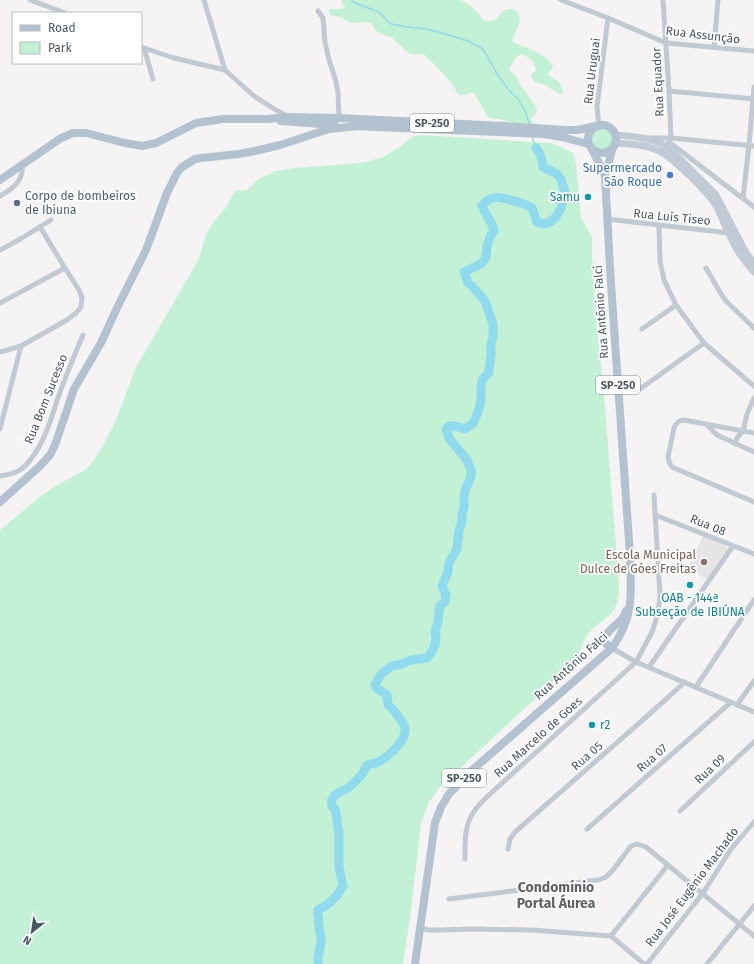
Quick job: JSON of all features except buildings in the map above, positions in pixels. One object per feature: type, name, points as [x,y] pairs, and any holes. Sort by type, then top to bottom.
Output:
[{"type":"main road","name":"SP-250","points":[[268,120],[287,117],[339,118],[565,130],[578,130],[597,126]]},
{"type":"main road","name":"SP-250","points":[[0,180],[61,138],[73,133],[86,133],[142,146],[156,142],[196,123],[223,119],[544,134],[562,137],[590,146],[596,152],[601,153],[610,151],[615,142]]},
{"type":"main road","points":[[303,137],[325,124],[334,122],[380,120]]},
{"type":"main road","points":[[0,502],[50,455],[57,440],[74,389],[101,343],[146,250],[167,193],[182,167],[195,159],[255,151],[329,129],[358,126]]},
{"type":"main road","points":[[590,146],[588,138],[589,133],[597,126],[609,127],[613,131],[615,142]]},
{"type":"main road","points":[[615,142],[644,138],[669,142],[720,201],[732,232],[733,243],[754,272]]},
{"type":"main road","points":[[615,142],[645,146],[659,151],[668,157],[714,202],[754,264]]},
{"type":"main road","name":"Rua Antônio Falci","points":[[415,964],[435,822],[440,807],[449,794],[470,772],[612,648],[619,638],[629,614],[631,595],[630,555],[605,176],[615,142]]},
{"type":"main road","name":"Rua Antônio Falci","points":[[590,146],[605,176]]},
{"type":"main road","points":[[612,648],[604,642],[604,638],[621,619],[628,608],[631,595]]},
{"type":"street","points":[[30,0],[62,12]]},
{"type":"street","points":[[204,0],[225,70]]},
{"type":"street","name":"Rua Assunção","points":[[561,0],[666,43],[754,51]]},
{"type":"street","name":"Rua Equador","points":[[664,0],[669,91],[669,142]]},
{"type":"street","points":[[714,47],[718,0]]},
{"type":"street","points":[[318,11],[323,18],[325,42],[338,92],[339,118]]},
{"type":"street","name":"Rua Uruguai","points":[[597,126],[597,108],[608,18]]},
{"type":"street","points":[[143,47],[174,58],[225,70],[254,96],[287,117]]},
{"type":"street","points":[[143,47],[153,79]]},
{"type":"street","points":[[743,198],[751,146],[754,87]]},
{"type":"street","points":[[669,91],[753,99]]},
{"type":"street","points":[[659,151],[669,142],[751,146]]},
{"type":"street","points":[[676,151],[753,206]]},
{"type":"street","points":[[0,196],[17,184],[22,176],[22,165]]},
{"type":"street","name":"Rua Luís Tiseo","points":[[607,219],[659,226],[732,232]]},
{"type":"street","points":[[0,250],[51,220]]},
{"type":"street","points":[[659,226],[660,261],[664,280],[676,305],[704,343],[754,386]]},
{"type":"street","points":[[0,352],[21,346],[67,320],[76,313],[81,306],[82,298],[79,290],[40,227]]},
{"type":"street","points":[[0,303],[65,268]]},
{"type":"street","points":[[706,268],[723,298],[754,328]]},
{"type":"street","points":[[642,329],[676,305]]},
{"type":"street","name":"Rua Bom Sucesso","points":[[0,476],[15,472],[24,467],[38,449],[83,335]]},
{"type":"street","points":[[618,379],[624,386],[635,390],[640,389],[704,343]]},
{"type":"street","points":[[0,429],[21,346]]},
{"type":"street","points":[[735,444],[737,438],[743,431],[747,414],[754,398]]},
{"type":"street","points":[[754,433],[684,420],[675,424],[668,458],[672,467],[754,502]]},
{"type":"street","points":[[707,425],[717,435],[754,452]]},
{"type":"street","name":"Rua Marcelo de Goes","points":[[465,859],[464,837],[468,822],[474,811],[501,784],[636,662],[652,632],[658,614],[660,596],[654,495]]},
{"type":"street","name":"Rua 08","points":[[655,515],[754,554]]},
{"type":"street","points":[[649,667],[733,546]]},
{"type":"street","points":[[696,687],[754,600]]},
{"type":"street","points":[[612,648],[636,662],[754,712]]},
{"type":"street","points":[[737,705],[754,681]]},
{"type":"street","name":"Rua 05","points":[[508,848],[510,839],[515,832],[685,682]]},
{"type":"street","name":"Rua 07","points":[[587,829],[731,702]]},
{"type":"street","name":"Rua 09","points":[[680,811],[754,742]]},
{"type":"street","name":"Rua José Eugênio Machado","points":[[647,964],[703,893],[731,849],[754,822]]},
{"type":"street","points":[[449,899],[598,880],[606,877],[631,846],[637,844],[646,847],[754,936]]},
{"type":"street","points":[[611,936],[668,865]]},
{"type":"street","points":[[707,964],[754,906]]},
{"type":"street","points":[[420,928],[429,930],[532,930],[611,936],[644,964]]},
{"type":"shaded area","name":"Escola Municipal Dulce de Góes Freitas","points":[[703,536],[724,545],[728,549],[707,579],[687,569]]},
{"type":"green space","points":[[341,0],[461,0],[487,21],[494,20],[503,11],[510,9],[513,10],[518,13],[520,21],[514,35],[513,42],[537,52],[550,62],[553,68],[548,75],[560,84],[563,93],[560,94],[543,84],[534,82],[531,75],[536,69],[533,61],[523,54],[517,56],[510,67],[510,71],[516,76],[536,107],[537,112],[530,119],[536,126],[525,126],[499,119],[492,119],[488,117],[474,93],[459,95],[447,78],[423,54],[411,54],[407,52],[392,38],[377,32],[371,23],[351,23],[340,17],[331,15],[329,13],[330,9],[344,8]]},
{"type":"green space","points":[[601,128],[609,131],[612,139],[609,147],[601,150],[593,147],[590,139],[593,131]]},
{"type":"green space","points":[[421,135],[550,143],[573,153],[576,164],[581,218],[592,237],[596,318],[604,395],[619,584],[616,606],[610,615],[588,634],[572,668],[553,682],[439,788],[429,802],[421,823],[411,911],[403,964],[0,964],[0,530],[40,497],[54,487],[85,470],[91,464],[101,449],[116,420],[136,367],[199,259],[205,237],[214,221],[227,206],[236,190],[246,191],[259,179],[275,171],[366,162],[383,157],[412,137]]},
{"type":"waterway","points":[[351,0],[379,12],[391,24],[427,29],[468,41],[483,49],[497,74],[508,89],[518,99],[526,113],[529,124]]},
{"type":"waterway","points":[[532,136],[536,148]]},
{"type":"waterway","points":[[318,964],[321,943],[318,910],[326,906],[338,894],[343,886],[339,868],[339,832],[335,809],[331,802],[336,794],[354,783],[367,766],[376,763],[385,757],[395,749],[402,739],[405,729],[404,724],[388,705],[387,695],[376,688],[375,684],[382,673],[392,666],[411,660],[427,658],[431,653],[435,645],[435,631],[440,606],[445,602],[446,594],[442,586],[448,572],[450,561],[457,549],[459,530],[464,508],[465,491],[471,476],[471,470],[467,460],[449,438],[446,429],[449,426],[465,429],[472,424],[481,402],[481,384],[483,379],[489,373],[491,344],[493,337],[493,324],[485,301],[468,283],[464,272],[481,264],[486,258],[487,246],[494,231],[482,206],[489,199],[493,198],[521,203],[532,208],[537,222],[543,224],[550,222],[556,217],[561,208],[565,192],[561,179],[557,174],[543,167],[541,157],[536,148]]},
{"type":"place","name":"Supermercado São Roque","points":[[670,175]]},
{"type":"place","name":"Samu","points":[[588,197]]},
{"type":"place","name":"Corpo de bombeiros de Ibiuna","points":[[17,203]]},
{"type":"place","name":"Escola Municipal Dulce de Góes Freitas","points":[[704,562]]},
{"type":"place","name":"OAB - 144ª Subseção de IBIÚNA","points":[[690,585]]},
{"type":"place","name":"r2","points":[[592,725]]},
{"type":"district","name":"Condomínio Portal Áurea","points":[[556,896]]}]
